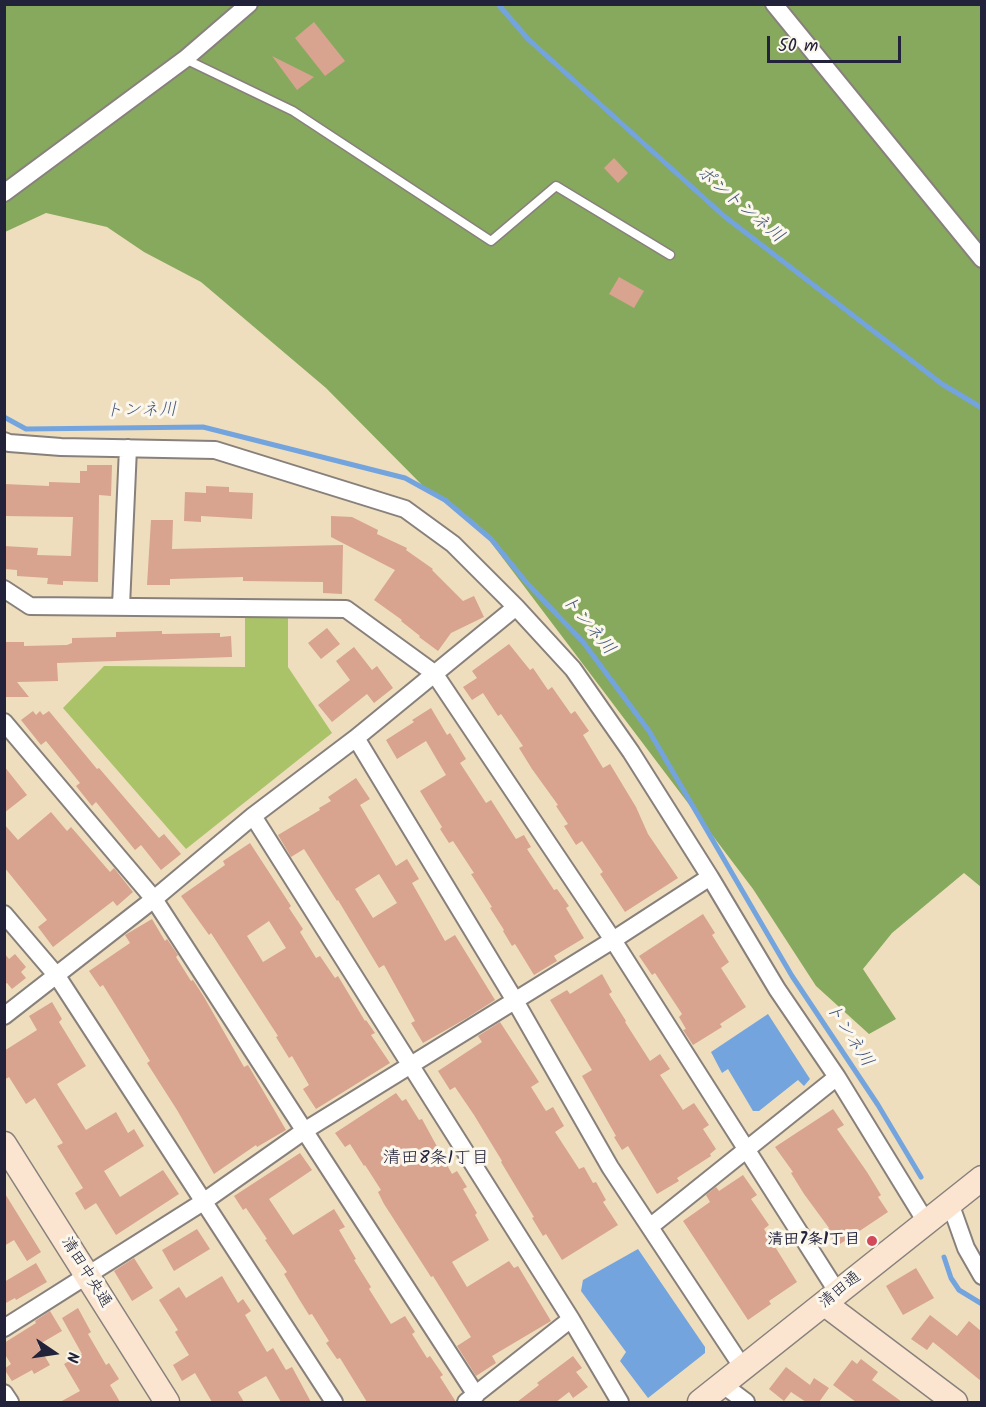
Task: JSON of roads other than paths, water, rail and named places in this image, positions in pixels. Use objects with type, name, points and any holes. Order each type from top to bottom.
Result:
[{"type":"street","points":[[4,193],[185,59],[249,4]]},
{"type":"street","points":[[774,4],[981,259]]},
{"type":"street","points":[[4,441],[61,447],[215,450],[405,509],[453,544],[516,607],[573,669],[631,752],[777,988],[837,1077],[926,1222]]},
{"type":"street","points":[[121,606],[128,448]]},
{"type":"street","points":[[4,590],[30,606],[346,609],[434,673],[613,940],[748,1150],[831,1298],[955,1402]]},
{"type":"street","points":[[4,1016],[154,899],[253,816],[356,738],[516,607]]},
{"type":"street","points":[[4,722],[154,899],[304,1131],[471,1399],[572,1319]]},
{"type":"street","points":[[356,738],[514,999],[610,1167],[743,1368]]},
{"type":"street","points":[[253,816],[572,1319],[620,1402]]},
{"type":"street","points":[[4,1328],[203,1202],[304,1131],[514,999],[613,940],[710,877]]},
{"type":"street","points":[[4,914],[57,976],[334,1402]]},
{"type":"street","points":[[651,1226],[837,1077]]},
{"type":"street","name":"清田中央通","points":[[4,1144],[167,1402]]},
{"type":"street","name":"清田通","points":[[700,1402],[981,1178]]},
{"type":"street","points":[[950,1203],[966,1248],[981,1276]]},
{"type":"street","points":[[722,1384],[746,1402]]},
{"type":"street","points":[[4,1393],[10,1402]]},
{"type":"lane","points":[[185,59],[292,111],[491,241],[556,186],[670,255]]},
{"type":"water","points":[[768,1014],[810,1079],[804,1086],[798,1080],[759,1111],[753,1111],[728,1069],[722,1073],[711,1052]]},
{"type":"water","points":[[638,1249],[705,1347],[705,1353],[648,1398],[620,1361],[626,1352],[581,1291],[583,1280]]},
{"type":"waterway","name":"ポントンネ川","points":[[498,4],[528,39],[724,216],[942,384],[982,408]]},
{"type":"waterway","name":"トンネ川","points":[[4,417],[26,429],[203,427],[405,478],[445,500],[491,539],[526,582],[583,642],[649,731],[792,976],[878,1105],[921,1177]]},
{"type":"waterway","name":"トンネ川","points":[[944,1257],[951,1278],[959,1290],[982,1304]]},
{"type":"place","name":"清田7条1丁目","points":[[872,1241]]},
{"type":"district","name":"清田8条1丁目","points":[[436,1160]]}]
